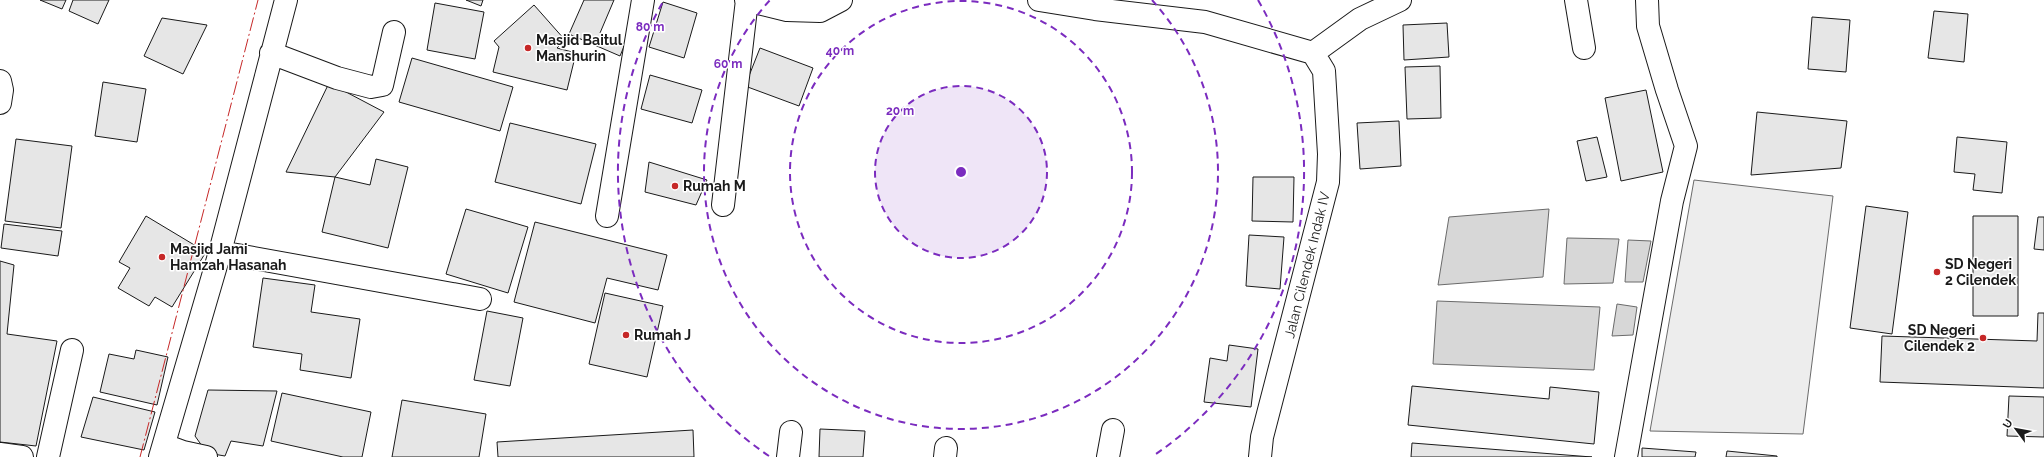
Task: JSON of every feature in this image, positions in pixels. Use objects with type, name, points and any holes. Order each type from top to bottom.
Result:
[{"type":"street","points":[[206,457],[183,452],[162,451],[220,252],[286,0]]},
{"type":"street","points":[[607,216],[643,0]]},
{"type":"street","points":[[723,205],[746,0],[787,10],[820,10],[841,0]]},
{"type":"street","points":[[1039,0],[1095,10],[1205,22],[1319,62],[1360,19],[1400,0]]},
{"type":"street","points":[[1576,0],[1584,48]]},
{"type":"street","points":[[1626,457],[1672,201],[1686,146],[1667,90],[1648,26],[1647,0]]},
{"type":"street","points":[[271,53],[337,78],[371,87],[382,85],[394,32]]},
{"type":"street","name":"Jalan Cilendek Indak IV","points":[[1260,457],[1262,437],[1328,182],[1329,154],[1319,62]]},
{"type":"street","points":[[0,81],[2,90],[0,103]]},
{"type":"street","points":[[220,252],[480,299]]},
{"type":"street","points":[[48,457],[72,350]]},
{"type":"street","points":[[1108,457],[1112,430]]},
{"type":"street","points":[[788,457],[791,432]]},
{"type":"street","points":[[0,454],[22,457]]},
{"type":"shaded area","points":[[1694,180],[1833,196],[1803,434],[1650,431]]},
{"type":"shaded area","points":[[1549,209],[1543,277],[1438,285],[1449,217]]},
{"type":"shaded area","points":[[1567,238],[1619,239],[1613,283],[1564,284]]},
{"type":"shaded area","points":[[1628,240],[1651,241],[1643,282],[1625,282]]},
{"type":"shaded area","points":[[1437,301],[1600,307],[1594,370],[1433,364]]},
{"type":"shaded area","points":[[1617,304],[1637,307],[1633,335],[1612,336]]},
{"type":"building","points":[[40,0],[66,0],[62,9]]},
{"type":"building","points":[[73,0],[109,0],[98,24],[69,11]]},
{"type":"building","points":[[466,0],[483,0],[481,6]]},
{"type":"building","points":[[584,0],[614,0],[600,33],[625,44],[620,56],[569,34]]},
{"type":"building","points":[[663,2],[697,13],[684,58],[649,47]]},
{"type":"building","points":[[435,3],[484,12],[475,59],[427,50]]},
{"type":"building","name":"Masjid Baitul Manshurin","points":[[534,5],[565,40],[557,48],[576,53],[567,90],[493,72],[499,47],[494,41]]},
{"type":"building","points":[[1934,11],[1968,14],[1964,62],[1928,58]]},
{"type":"building","points":[[1812,17],[1850,20],[1846,72],[1808,69]]},
{"type":"building","points":[[162,18],[207,25],[183,74],[144,56]]},
{"type":"building","points":[[1447,23],[1449,57],[1404,60],[1403,25]]},
{"type":"building","points":[[760,48],[813,68],[799,106],[745,86]]},
{"type":"building","points":[[412,58],[513,87],[500,131],[399,102]]},
{"type":"building","points":[[1440,66],[1441,118],[1407,119],[1405,67]]},
{"type":"building","points":[[650,75],[702,90],[692,123],[641,109]]},
{"type":"building","points":[[103,82],[146,89],[137,142],[95,136]]},
{"type":"building","points":[[329,83],[384,112],[335,177],[286,172]]},
{"type":"building","points":[[1646,90],[1663,172],[1621,181],[1605,98]]},
{"type":"building","points":[[1757,112],[1847,121],[1841,168],[1751,175]]},
{"type":"building","points":[[1399,121],[1401,166],[1360,169],[1357,123]]},
{"type":"building","points":[[510,123],[596,144],[581,204],[495,182]]},
{"type":"building","points":[[1597,137],[1607,177],[1586,181],[1577,141]]},
{"type":"building","points":[[1957,137],[2007,142],[2002,193],[1973,190],[1975,174],[1954,172]]},
{"type":"building","points":[[16,139],[72,146],[61,228],[5,221]]},
{"type":"building","points":[[376,159],[408,167],[388,248],[322,232],[335,177],[370,185]]},
{"type":"building","name":"Rumah M","points":[[649,162],[707,180],[696,205],[645,192]]},
{"type":"building","points":[[1253,177],[1294,177],[1293,222],[1252,221]]},
{"type":"building","points":[[1866,206],[1908,212],[1892,334],[1850,328]]},
{"type":"building","points":[[466,209],[528,227],[508,293],[446,274]]},
{"type":"building","name":"Masjid Jami Hamzah Hasanah","points":[[146,216],[206,252],[172,307],[155,297],[149,306],[118,288],[130,268],[119,262]]},
{"type":"building","points":[[1973,216],[2018,216],[2018,316],[1973,316]]},
{"type":"building","points":[[2038,217],[2044,217],[2044,250],[2034,249]]},
{"type":"building","points":[[535,222],[667,255],[658,290],[607,278],[595,323],[514,302]]},
{"type":"building","points":[[4,224],[62,231],[58,256],[1,248]]},
{"type":"building","points":[[1249,235],[1284,237],[1280,289],[1246,286]]},
{"type":"building","points":[[0,261],[14,265],[7,334],[57,341],[36,446],[0,442]]},
{"type":"building","points":[[263,278],[315,285],[311,312],[360,319],[351,378],[300,370],[302,354],[253,347]]},
{"type":"building","name":"Rumah J","points":[[605,293],[663,306],[647,377],[589,364]]},
{"type":"building","points":[[487,311],[523,318],[510,386],[474,380]]},
{"type":"building","points":[[2038,313],[2044,313],[2044,388],[1880,382],[1882,336],[2037,341]]},
{"type":"building","points":[[1229,345],[1258,349],[1251,407],[1204,402],[1210,358],[1227,361]]},
{"type":"building","points":[[136,350],[168,357],[157,405],[100,392],[109,354],[134,359]]},
{"type":"building","points":[[1412,386],[1549,399],[1550,387],[1599,392],[1594,444],[1408,425]]},
{"type":"building","points":[[208,390],[277,391],[263,446],[231,441],[225,456],[207,453],[195,436]]},
{"type":"building","points":[[282,393],[371,412],[362,457],[343,457],[271,441]]},
{"type":"building","points":[[2009,396],[2044,397],[2044,437],[2007,436]]},
{"type":"building","points":[[93,397],[155,412],[144,450],[81,437]]},
{"type":"building","points":[[402,400],[486,414],[479,457],[392,457]]},
{"type":"building","points":[[820,429],[865,431],[863,457],[819,457]]},
{"type":"building","points":[[693,430],[694,457],[498,457],[497,442]]},
{"type":"building","points":[[1412,443],[1592,457],[1411,457]]},
{"type":"building","points":[[1642,448],[1696,452],[1695,457],[1642,457]]},
{"type":"building","points":[[1727,451],[1777,456],[1777,457],[1726,457]]},
{"type":"power","points":[[140,457],[258,0]]},
{"type":"place","name":"Masjid Baitul Manshurin","points":[[528,48]]},
{"type":"place","name":"Rumah M","points":[[675,186]]},
{"type":"place","name":"Masjid Jami Hamzah Hasanah","points":[[162,257]]},
{"type":"place","name":"SD Negeri 2 Cilendek","points":[[1937,272]]},
{"type":"place","name":"Rumah J","points":[[626,335]]},
{"type":"place","name":"SD Negeri Cilendek 2","points":[[1983,338]]}]
